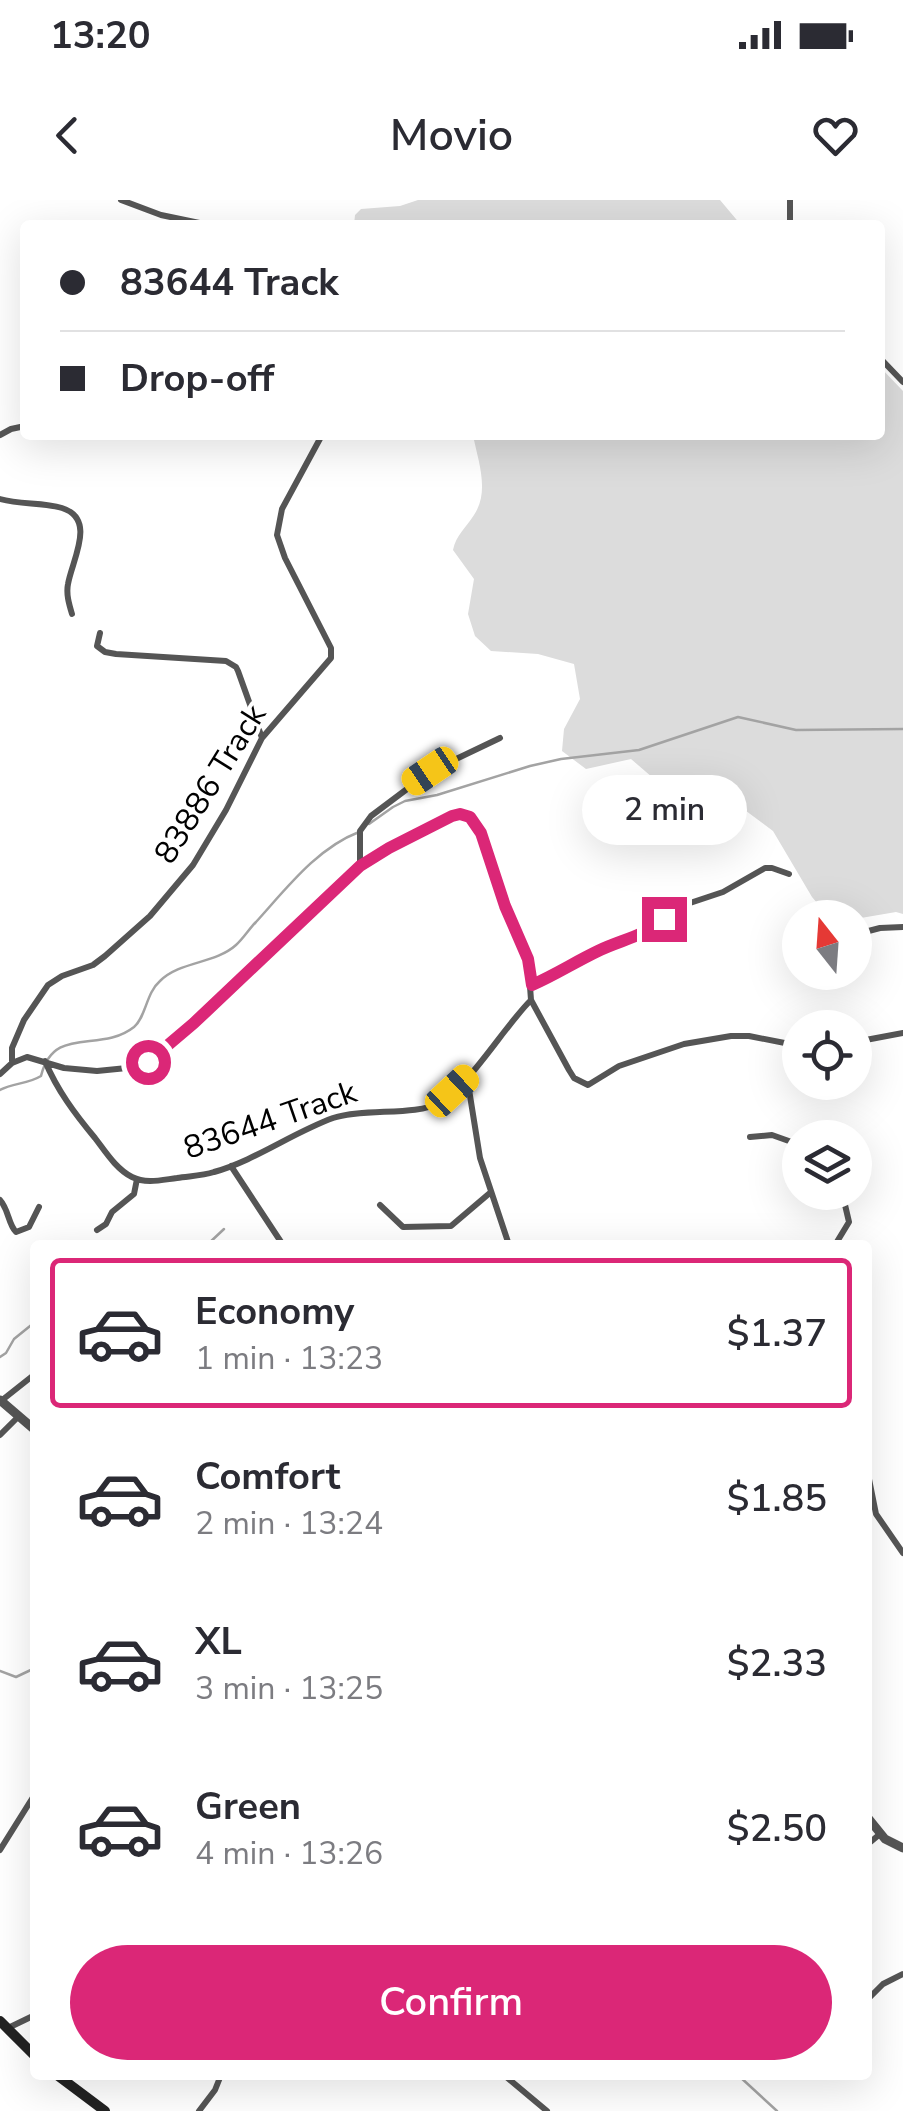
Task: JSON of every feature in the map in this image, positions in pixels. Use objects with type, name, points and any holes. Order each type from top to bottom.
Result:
[{"type":"main road","points":[[4,2025],[30,2051]]},
{"type":"main road","points":[[64,2080],[105,2111]]},
{"type":"street","points":[[122,200],[184,220]]},
{"type":"street","points":[[885,363],[903,382]]},
{"type":"street","name":"83886 Track","points":[[12,1063],[12,1048],[24,1020],[48,985],[105,956],[150,916],[193,865],[262,738],[331,658],[331,648],[279,546],[276,529],[282,509],[319,440]]},
{"type":"street","points":[[0,499],[66,509],[77,517],[80,540],[67,586],[72,614]]},
{"type":"street","points":[[100,634],[98,646],[105,652],[232,664],[262,738]]},
{"type":"street","points":[[360,866],[358,838],[372,816],[430,771],[500,738]]},
{"type":"street","points":[[0,1074],[27,1057],[72,1070],[97,1072],[148,1062],[360,866],[456,815],[470,817],[481,833],[505,906],[528,959],[531,1000],[574,1078],[591,1084],[619,1066],[695,1041],[750,1036],[782,1042]]},
{"type":"street","points":[[532,985],[603,948],[651,930],[684,905],[723,892],[765,868],[788,874]]},
{"type":"street","points":[[872,930],[903,927]]},
{"type":"street","name":"83644 Track","points":[[137,1179],[150,1182],[211,1173],[337,1117],[434,1105],[468,1077],[531,1000]]},
{"type":"street","points":[[872,1038],[903,1032]]},
{"type":"street","points":[[45,1061],[57,1088],[93,1136],[122,1170],[137,1179],[134,1194],[97,1230]]},
{"type":"street","points":[[468,1077],[480,1158],[507,1240]]},
{"type":"street","points":[[750,1136],[782,1139]]},
{"type":"street","points":[[231,1166],[280,1240]]},
{"type":"street","points":[[380,1205],[402,1226],[444,1227],[457,1222],[490,1192]]},
{"type":"street","points":[[0,1200],[16,1232],[29,1227],[39,1207]]},
{"type":"street","points":[[838,1240],[850,1218],[848,1210]]},
{"type":"street","points":[[30,1378],[0,1400],[30,1426]]},
{"type":"street","points":[[0,1435],[18,1417]]},
{"type":"street","points":[[872,1494],[876,1514],[903,1553]]},
{"type":"street","points":[[0,1850],[30,1802]]},
{"type":"street","points":[[872,1823],[885,1839],[903,1847]]},
{"type":"street","points":[[872,1841],[880,1834]]},
{"type":"street","points":[[872,1995],[903,1974]]},
{"type":"street","points":[[4,2025],[30,2017]]},
{"type":"street","points":[[199,2111],[219,2080]]},
{"type":"street","points":[[510,2080],[547,2111]]},
{"type":"shaded area","points":[[418,200],[720,200],[737,220],[354,220],[361,209],[400,206]]},
{"type":"shaded area","points":[[885,372],[903,391],[903,914],[872,916],[872,900],[815,900],[773,831],[730,799],[681,802],[631,759],[586,769],[562,751],[564,729],[580,699],[574,664],[538,654],[491,651],[475,636],[468,614],[474,579],[453,550],[481,496],[474,440],[885,440]]},
{"type":"waterway","points":[[369,824],[405,801],[561,759],[639,750],[738,717],[796,730],[903,729]]},
{"type":"waterway","points":[[0,1090],[41,1076],[56,1050],[121,1035],[134,1027],[152,992],[168,974],[228,951],[316,859],[359,832]]},
{"type":"waterway","points":[[212,1240],[224,1229]]},
{"type":"waterway","points":[[0,1357],[30,1326]]},
{"type":"waterway","points":[[0,1671],[16,1677],[30,1670]]},
{"type":"waterway","points":[[743,2080],[777,2111]]},
{"type":"route","points":[[148,1062],[360,866],[452,816],[465,815],[477,824],[530,964],[532,985],[603,948],[651,930],[664,919]]}]
